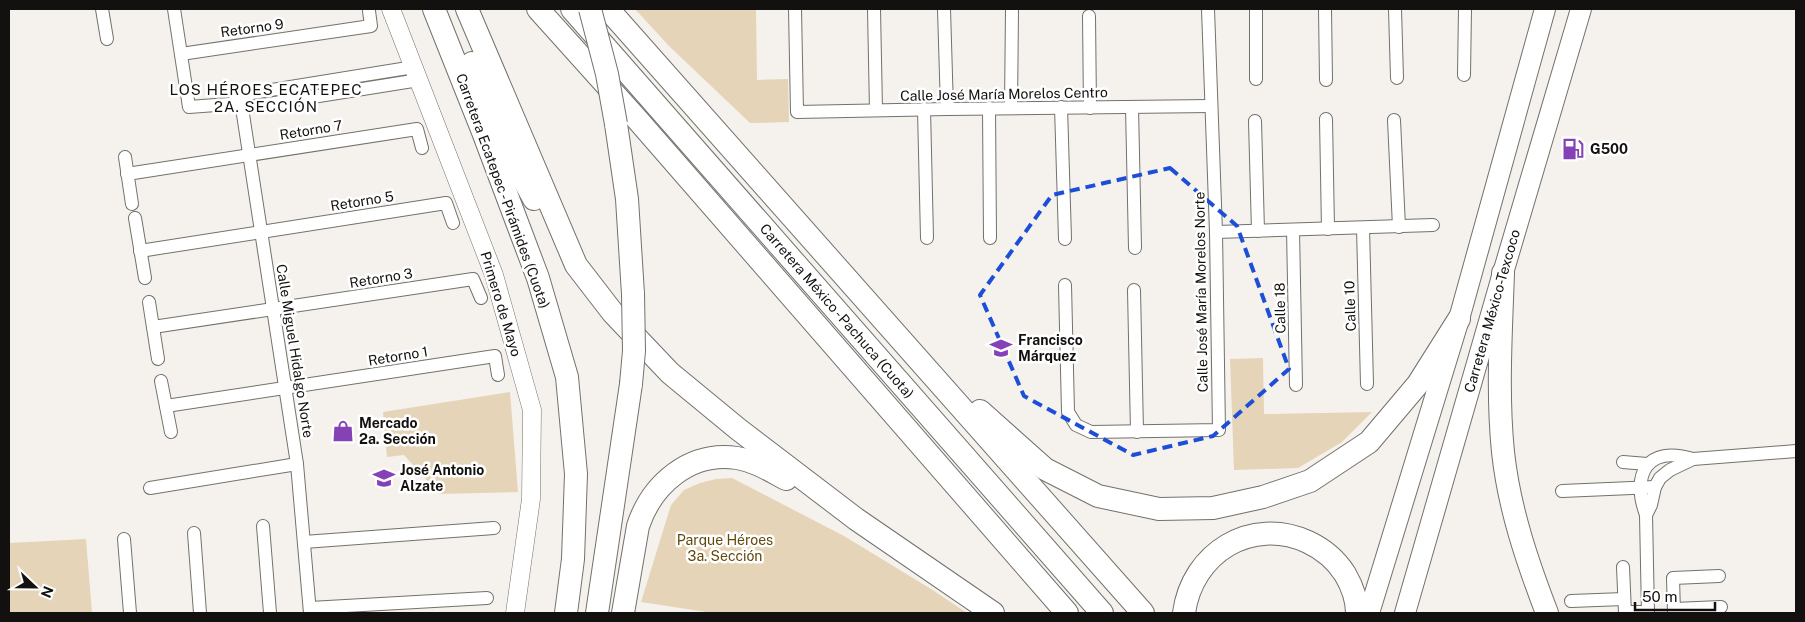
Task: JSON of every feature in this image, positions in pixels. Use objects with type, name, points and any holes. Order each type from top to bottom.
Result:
[{"type":"highway","name":"Carretera Ecatepec - Pirámides (Cuota)","points":[[434,9],[538,278],[567,377],[576,474],[573,559],[566,613]]},
{"type":"highway","points":[[450,9],[514,162],[538,206],[576,263],[613,313],[670,373],[738,429],[856,519],[993,613]]},
{"type":"highway","points":[[467,9],[576,263]]},
{"type":"highway","name":"Carretera México - Pachuca (Cuota)","points":[[538,9],[642,125],[1067,613]]},
{"type":"highway","name":"Carretera México - Pachuca (Cuota)","points":[[572,9],[1102,613]]},
{"type":"highway","points":[[590,9],[608,74],[627,199],[633,294],[634,351],[631,384],[597,613]]},
{"type":"highway","points":[[608,9],[1143,613]]},
{"type":"highway","name":"Carretera México-Texcoco","points":[[1405,613],[1502,273],[1581,9]]},
{"type":"highway","points":[[1369,613],[1459,319],[1544,11]]},
{"type":"highway","points":[[1502,273],[1500,375],[1503,452],[1515,520],[1526,560],[1547,613]]},
{"type":"highway","points":[[908,348],[1045,469],[1098,496],[1159,510],[1213,508],[1263,497],[1310,481],[1369,442],[1418,384],[1459,319]]},
{"type":"highway","points":[[623,613],[638,526],[643,512],[661,484],[686,466],[709,458],[723,457],[752,462],[856,519]]},
{"type":"highway","points":[[1184,613],[1193,581],[1202,567],[1215,554],[1234,542],[1250,536],[1278,534],[1289,535],[1305,541],[1332,558],[1354,592],[1357,613]]},
{"type":"main road","name":"Primero de Mayo","points":[[391,9],[494,274],[532,410],[531,499],[516,613]]},
{"type":"street","points":[[102,9],[107,39]]},
{"type":"street","points":[[174,9],[189,107],[229,104],[370,75],[416,74]]},
{"type":"street","name":"Calle José María Morelos Centro","points":[[795,9],[797,112],[1211,106]]},
{"type":"street","points":[[874,9],[876,110]]},
{"type":"street","points":[[944,9],[947,109]]},
{"type":"street","points":[[1011,108],[1012,9]]},
{"type":"street","name":"Calle José María Morelos Norte","points":[[1065,285],[1068,412],[1076,425],[1091,432],[1219,430],[1216,232],[1208,9]]},
{"type":"street","points":[[1256,9],[1256,79]]},
{"type":"street","points":[[1325,9],[1326,80]]},
{"type":"street","points":[[1396,9],[1397,78]]},
{"type":"street","points":[[1464,75],[1465,9]]},
{"type":"street","name":"Retorno 9","points":[[181,54],[371,26],[368,11]]},
{"type":"street","points":[[1088,16],[1090,108]]},
{"type":"street","points":[[242,101],[372,88],[416,74]]},
{"type":"street","points":[[370,75],[372,88]]},
{"type":"street","name":"Calle Miguel Hidalgo Norte","points":[[242,101],[296,464],[310,610]]},
{"type":"street","points":[[1132,107],[1135,248]]},
{"type":"street","points":[[989,108],[990,238]]},
{"type":"street","points":[[1060,108],[1065,239]]},
{"type":"street","points":[[924,109],[927,238]]},
{"type":"street","points":[[1326,119],[1328,229]]},
{"type":"street","points":[[1394,120],[1398,227]]},
{"type":"street","points":[[1255,121],[1258,231]]},
{"type":"street","name":"Retorno 7","points":[[250,154],[417,129],[422,148]]},
{"type":"street","points":[[127,174],[250,154]]},
{"type":"street","points":[[125,157],[132,204]]},
{"type":"street","name":"Retorno 5","points":[[261,231],[446,203],[453,223]]},
{"type":"street","points":[[135,218],[145,278]]},
{"type":"street","points":[[1216,232],[1433,225]]},
{"type":"street","name":"Calle 10","points":[[1363,228],[1367,384]]},
{"type":"street","name":"Calle 18","points":[[1293,230],[1296,385]]},
{"type":"street","points":[[140,251],[261,231]]},
{"type":"street","name":"Retorno 3","points":[[273,309],[473,279],[481,298]]},
{"type":"street","points":[[1134,290],[1137,432]]},
{"type":"street","points":[[148,302],[158,359]]},
{"type":"street","points":[[153,328],[273,309]]},
{"type":"street","name":"Retorno 1","points":[[285,389],[495,356],[498,376]]},
{"type":"street","points":[[161,381],[170,432]]},
{"type":"street","points":[[166,406],[285,389]]},
{"type":"street","points":[[1646,515],[1660,478],[1670,470],[1693,459],[1796,451]]},
{"type":"street","points":[[1570,601],[1648,612],[1646,515],[1642,505],[1641,487],[1643,473],[1647,464],[1658,456],[1679,454],[1693,459]]},
{"type":"street","points":[[1623,462],[1647,464]]},
{"type":"street","points":[[150,488],[296,464]]},
{"type":"street","points":[[1562,491],[1655,488]]},
{"type":"street","points":[[263,526],[270,613]]},
{"type":"street","points":[[304,542],[494,528]]},
{"type":"street","points":[[194,533],[200,613]]},
{"type":"street","points":[[124,538],[130,613]]},
{"type":"street","points":[[1623,568],[1624,608]]},
{"type":"street","points":[[1719,576],[1673,578],[1674,611],[1721,606]]},
{"type":"street","points":[[310,610],[488,598]]},
{"type":"highlighted area","points":[[1170,168],[1237,226],[1289,369],[1213,436],[1133,455],[1024,396],[980,295],[1052,195]]},
{"type":"green space","points":[[635,9],[756,9],[757,80],[788,79],[789,122],[750,123],[669,46]]},
{"type":"green space","points":[[1263,358],[1264,414],[1372,412],[1342,442],[1298,468],[1234,470],[1230,359]]},
{"type":"green space","points":[[510,392],[518,492],[439,494],[404,455],[387,457],[383,412]]},
{"type":"green space","name":"Parque Héroes 3a. Sección","points":[[732,478],[844,536],[967,613],[713,613],[641,602],[671,505],[684,490],[716,479]]},
{"type":"green space","points":[[86,539],[92,613],[9,613],[9,543]]},
{"type":"place","name":"G500","points":[[1573,149]]},
{"type":"place","name":"Francisco Márquez","points":[[1001,348]]},
{"type":"place","name":"Mercado 2a. Sección","points":[[343,431]]},
{"type":"place","name":"José Antonio Alzate","points":[[384,478]]},
{"type":"district","name":"LOS HÉROES ECATEPEC 2A. SECCIÓN","points":[[266,98]]}]
